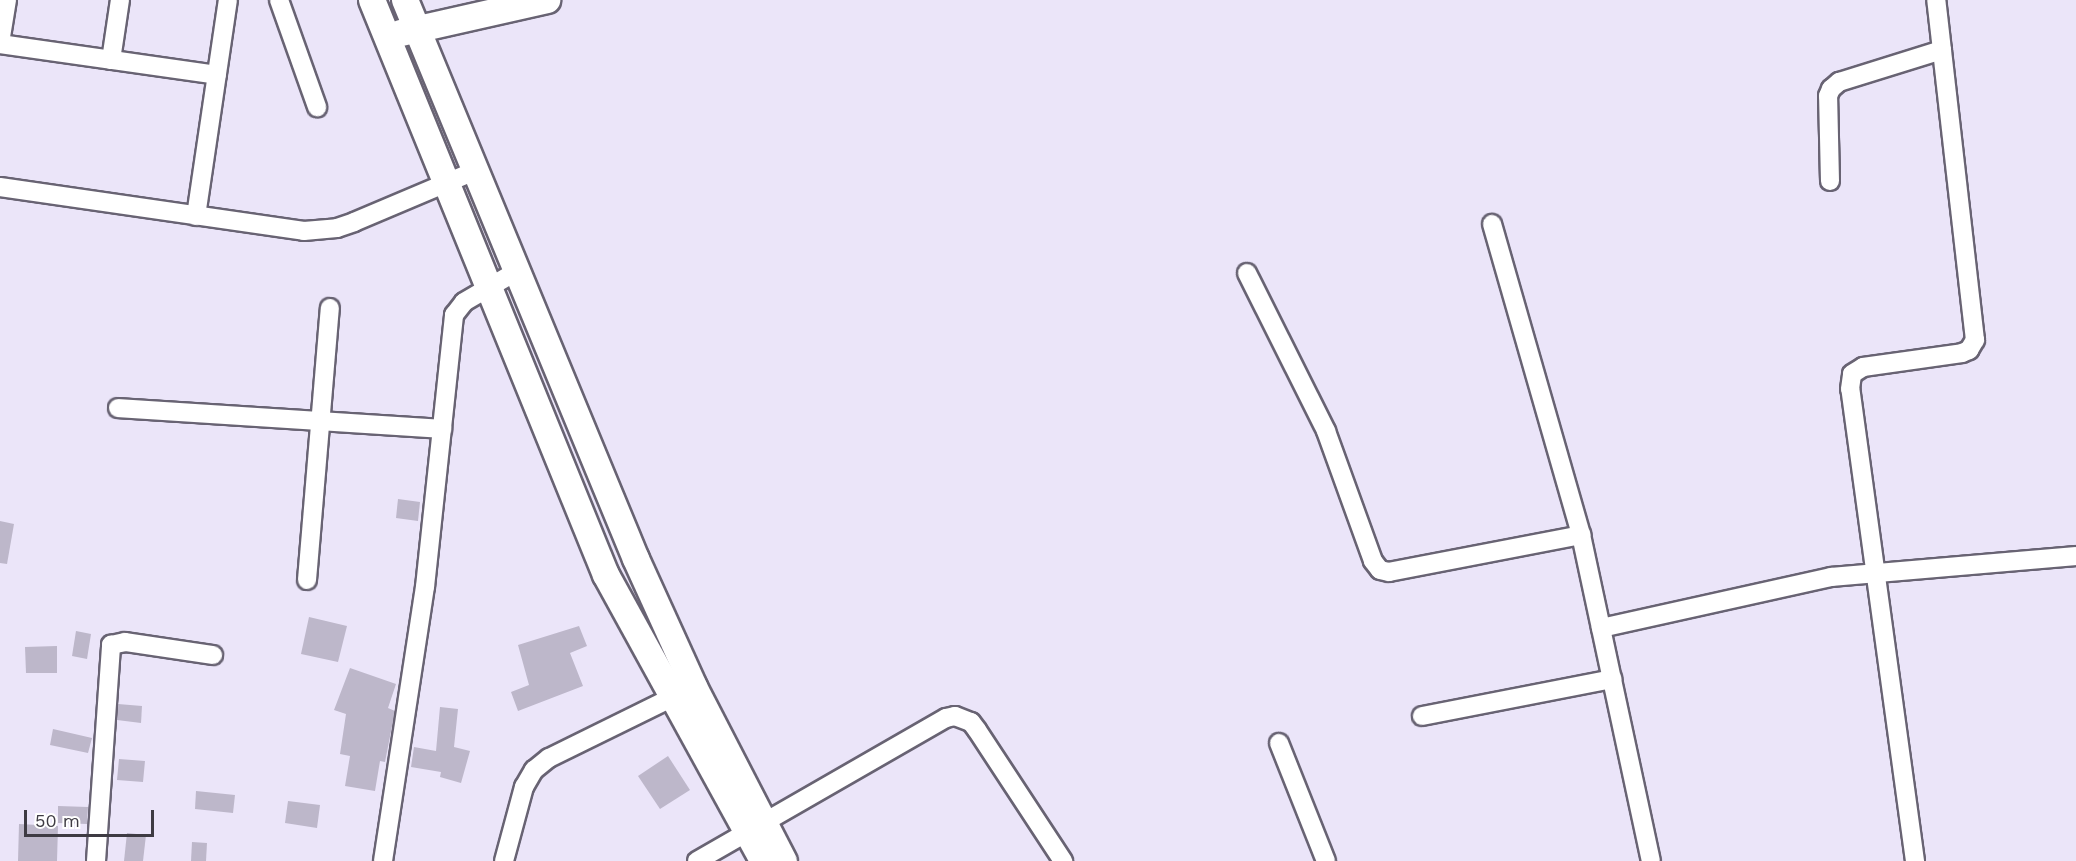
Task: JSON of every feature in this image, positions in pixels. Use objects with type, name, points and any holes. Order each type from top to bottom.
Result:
[{"type":"street","points":[[7,0],[0,44],[217,75]]},
{"type":"street","points":[[111,60],[120,0]]},
{"type":"street","points":[[196,216],[228,0]]},
{"type":"street","points":[[279,0],[317,107]]},
{"type":"street","points":[[372,0],[606,575],[673,697],[756,828],[784,861]]},
{"type":"street","points":[[405,0],[636,559],[756,828],[763,861]]},
{"type":"street","points":[[387,37],[417,28],[547,0]]},
{"type":"street","points":[[1916,861],[1850,389],[1852,374],[1863,367],[1962,352],[1969,350],[1975,340],[1936,0]]},
{"type":"street","points":[[1830,181],[1828,96],[1831,89],[1839,82],[1942,50]]},
{"type":"street","points":[[0,187],[279,229],[322,230],[354,222],[475,171]]},
{"type":"street","points":[[1492,224],[1581,536],[1651,861]]},
{"type":"street","points":[[383,861],[425,587],[454,315],[464,302],[517,271]]},
{"type":"street","points":[[1247,273],[1322,422],[1373,561],[1380,570],[1389,572],[1581,536]]},
{"type":"street","points":[[307,580],[330,308]]},
{"type":"street","points":[[118,408],[442,429]]},
{"type":"street","points":[[1601,628],[1796,583],[1876,573],[2076,556]]},
{"type":"street","points":[[96,861],[111,645],[125,642],[213,654]]},
{"type":"street","points":[[1422,716],[1612,680]]},
{"type":"street","points":[[504,861],[524,787],[534,770],[549,758],[673,697]]},
{"type":"street","points":[[696,861],[946,718],[955,716],[971,722],[977,730],[1063,861]]},
{"type":"street","points":[[1279,743],[1326,861]]},
{"type":"building","points":[[398,499],[420,502],[418,521],[396,518]]},
{"type":"building","points":[[0,521],[14,524],[7,564],[0,563]]},
{"type":"building","points":[[309,617],[347,626],[338,662],[301,654]]},
{"type":"building","points":[[579,626],[587,646],[570,653],[583,686],[518,711],[511,692],[529,685],[518,645]]},
{"type":"building","points":[[76,631],[91,634],[87,659],[72,656]]},
{"type":"building","points":[[57,646],[57,673],[26,673],[25,647]]},
{"type":"building","points":[[350,668],[396,684],[388,708],[395,711],[385,762],[380,761],[375,791],[345,786],[350,756],[340,754],[346,714],[334,710]]},
{"type":"building","points":[[118,704],[142,706],[141,723],[117,720]]},
{"type":"building","points":[[440,707],[458,709],[454,747],[470,751],[461,783],[440,777],[441,772],[411,767],[414,747],[436,751]]},
{"type":"building","points":[[53,729],[92,738],[88,753],[50,745]]},
{"type":"building","points":[[668,756],[690,790],[660,809],[638,776]]},
{"type":"building","points":[[119,759],[145,761],[143,782],[117,780]]},
{"type":"building","points":[[196,791],[235,795],[233,813],[195,809]]},
{"type":"building","points":[[288,801],[320,805],[317,828],[285,823]]},
{"type":"building","points":[[58,806],[88,807],[87,824],[58,823]]},
{"type":"building","points":[[19,824],[58,826],[57,861],[18,861]]},
{"type":"building","points":[[127,833],[146,835],[143,861],[124,861]]},
{"type":"building","points":[[192,842],[207,843],[206,861],[191,861]]}]
